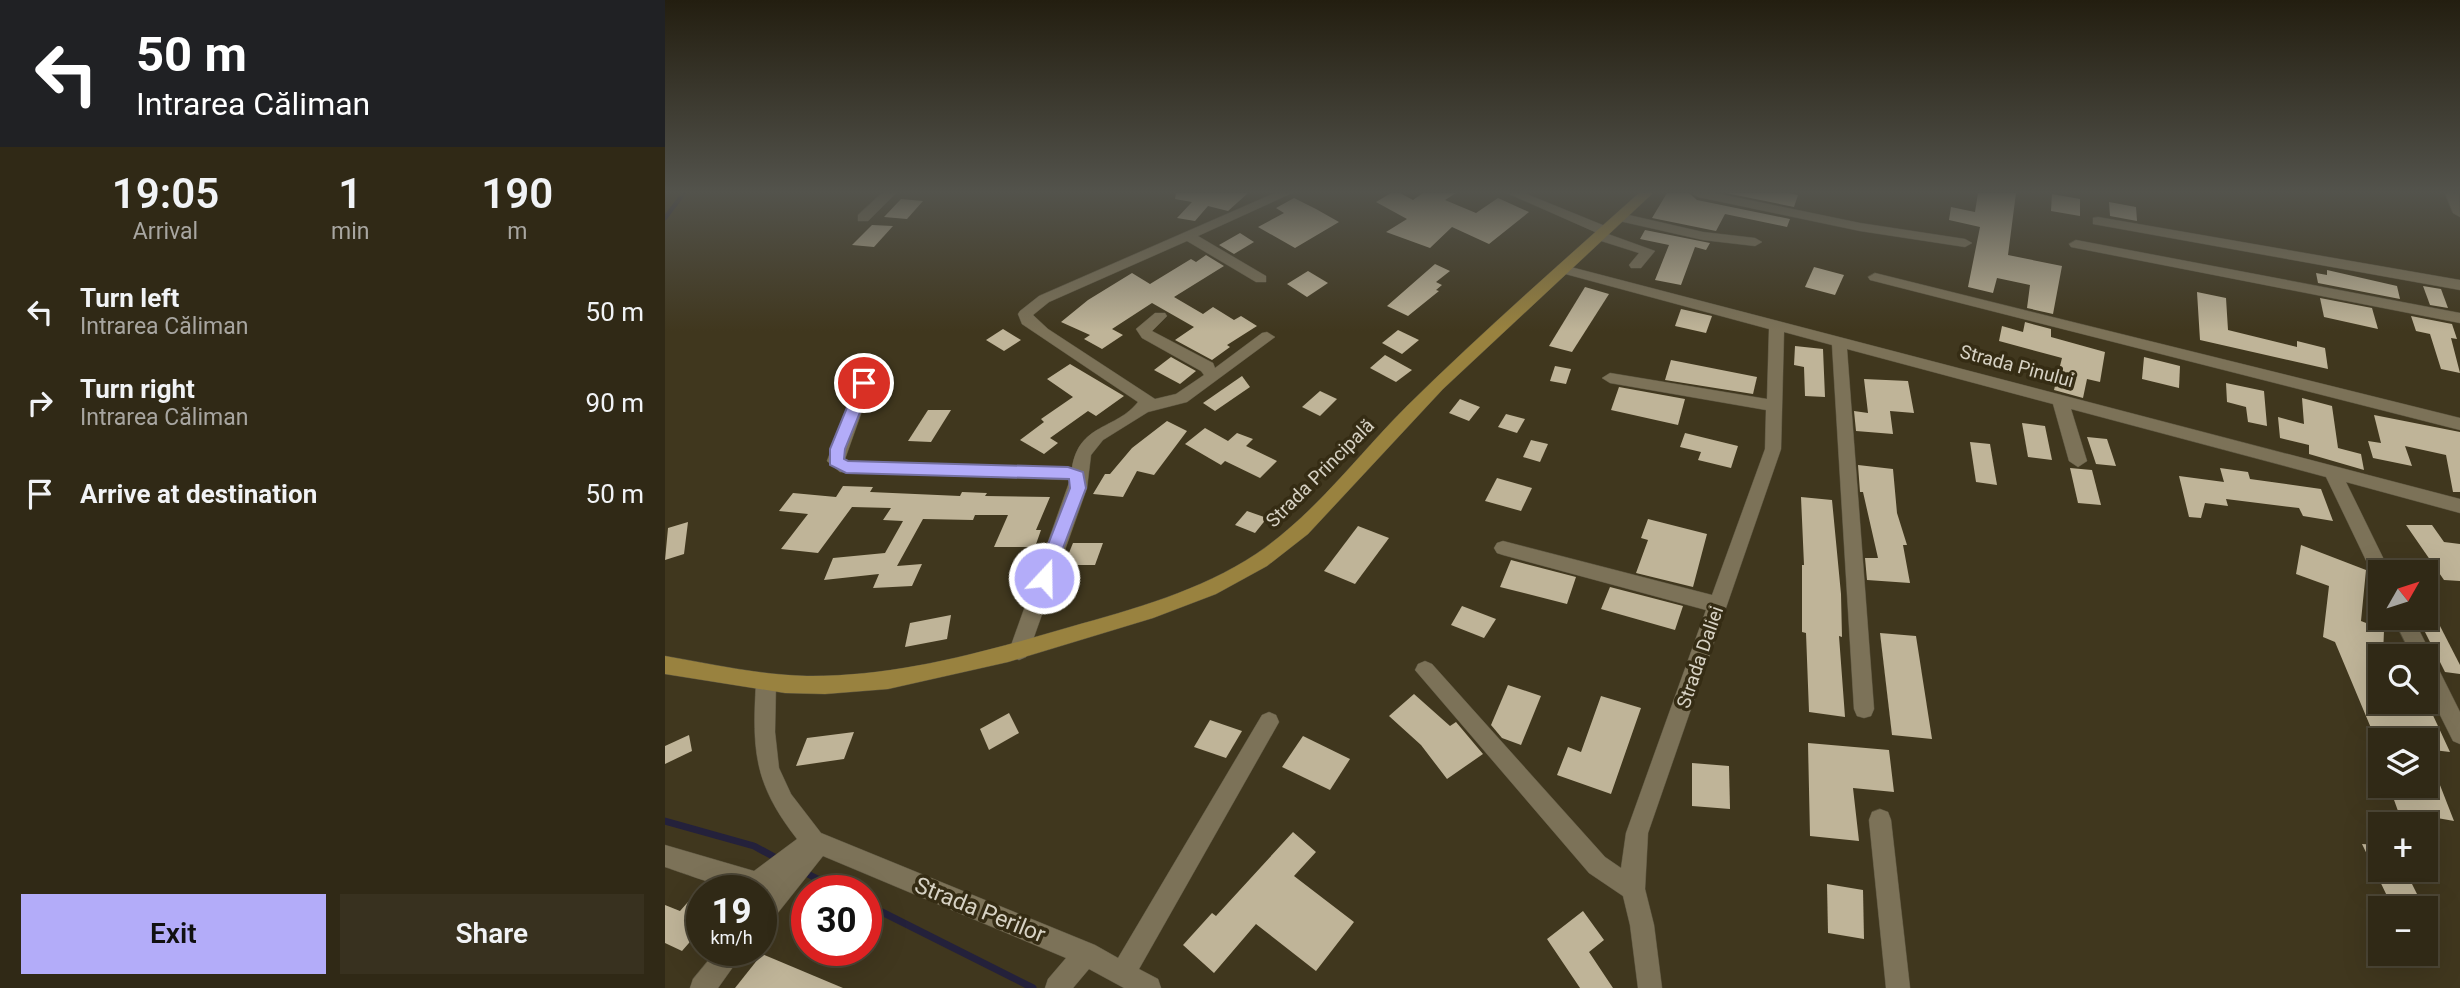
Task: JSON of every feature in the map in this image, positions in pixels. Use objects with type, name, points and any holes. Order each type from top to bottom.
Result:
[{"type":"main road","name":"Strada Principală","points":[[665,665],[766,682],[824,685],[886,681],[953,669],[1019,651],[1179,601],[1245,570],[1274,551],[1309,522],[1410,414],[1596,239]]},
{"type":"street","points":[[1145,407],[1148,401],[1144,396],[1043,333],[1027,321],[1025,314],[1044,299],[1181,239]]},
{"type":"street","points":[[1193,239],[1261,279]]},
{"type":"street","points":[[1616,239],[1648,251],[1636,265]]},
{"type":"street","points":[[1730,239],[1755,242]]},
{"type":"street","points":[[1939,239],[1965,243]]},
{"type":"street","points":[[2200,239],[2460,285]]},
{"type":"street","points":[[2076,244],[2460,318]]},
{"type":"street","name":"Strada Pinului","points":[[1563,269],[2460,506]]},
{"type":"street","points":[[1875,278],[2460,424]]},
{"type":"street","points":[[1160,316],[1144,329],[1147,334],[1207,367],[1213,377]]},
{"type":"street","name":"Strada Daliei","points":[[1650,988],[1642,925],[1633,889],[1637,833],[1773,449],[1777,326]]},
{"type":"street","points":[[1019,651],[1078,488],[1077,476],[1083,454],[1097,436],[1145,407],[1181,398],[1267,337]]},
{"type":"street","points":[[1839,341],[1864,709]]},
{"type":"street","points":[[1610,378],[1775,406]]},
{"type":"street","points":[[864,383],[837,449],[836,461],[846,467],[1041,472],[1077,476]]},
{"type":"street","points":[[2060,400],[2078,461]]},
{"type":"street","points":[[2332,472],[2375,560]]},
{"type":"street","points":[[1503,548],[1718,605]]},
{"type":"street","points":[[1425,670],[1597,865],[1633,889]]},
{"type":"street","name":"Strada Perilor","points":[[766,682],[763,747],[770,777],[783,805],[816,843],[1086,954],[1124,972],[1149,988]]},
{"type":"street","points":[[2438,689],[2460,734]]},
{"type":"street","points":[[1124,972],[1269,722]]},
{"type":"street","points":[[1880,820],[1898,988]]},
{"type":"street","points":[[665,856],[756,883],[816,843]]},
{"type":"street","points":[[777,895],[816,843]]},
{"type":"street","points":[[1057,988],[1086,954]]},
{"type":"street","points":[[702,988],[720,966]]},
{"type":"building","points":[[858,239],[881,239],[874,247],[852,245]]},
{"type":"building","points":[[1229,239],[1249,239],[1254,242],[1234,254],[1219,245]]},
{"type":"building","points":[[1279,239],[1310,239],[1295,248]]},
{"type":"building","points":[[1406,239],[1439,239],[1430,248]]},
{"type":"building","points":[[1478,239],[1495,239],[1489,244]]},
{"type":"building","points":[[1641,239],[1691,239],[1710,243],[1706,250],[1695,247],[1681,285],[1655,280],[1669,245]]},
{"type":"building","points":[[1978,239],[2010,239],[2008,255],[2062,266],[2053,314],[2027,308],[2030,285],[1997,278],[1993,293],[1968,287]]},
{"type":"building","points":[[1206,255],[1224,266],[1174,297],[1203,314],[1213,307],[1234,320],[1241,316],[1257,326],[1227,345],[1230,347],[1212,360],[1175,340],[1194,327],[1152,303],[1112,329],[1123,335],[1102,349],[1084,339],[1090,335],[1061,322],[1088,300],[1132,273],[1150,284],[1191,259],[1196,262]]},
{"type":"building","points":[[1435,264],[1450,271],[1436,282],[1442,285],[1436,290],[1439,291],[1408,316],[1387,306]]},
{"type":"building","points":[[1814,267],[1844,275],[1835,295],[1805,287]]},
{"type":"building","points":[[2327,270],[2397,286],[2400,299],[2318,283],[2316,273],[2327,275]]},
{"type":"building","points":[[1308,271],[1328,283],[1307,297],[1287,284]]},
{"type":"building","points":[[2423,286],[2441,289],[2448,308],[2430,305]]},
{"type":"building","points":[[1585,287],[1609,294],[1572,352],[1549,346]]},
{"type":"building","points":[[2197,292],[2226,298],[2228,330],[2297,347],[2297,341],[2325,348],[2328,369],[2200,340]]},
{"type":"building","points":[[2320,298],[2372,308],[2378,329],[2324,317]]},
{"type":"building","points":[[1681,309],[1712,316],[1706,333],[1675,326]]},
{"type":"building","points":[[2411,316],[2452,324],[2457,339],[2451,338],[2460,373],[2441,369],[2430,334],[2416,331]]},
{"type":"building","points":[[2025,322],[2051,329],[2051,337],[2105,352],[2100,382],[2087,379],[2083,398],[2054,390],[2062,358],[1999,341],[2002,326],[2023,332]]},
{"type":"building","points":[[1003,329],[1021,340],[1004,351],[986,340]]},
{"type":"building","points":[[1398,330],[1419,340],[1402,354],[1382,343]]},
{"type":"building","points":[[1795,346],[1823,349],[1825,397],[1805,396],[1804,367],[1794,365]]},
{"type":"building","points":[[1385,355],[1412,370],[1396,382],[1370,368]]},
{"type":"building","points":[[1171,357],[1196,371],[1180,384],[1154,370]]},
{"type":"building","points":[[2144,357],[2180,366],[2179,388],[2142,379]]},
{"type":"building","points":[[1671,360],[1757,377],[1753,394],[1665,380]]},
{"type":"building","points":[[1070,364],[1124,396],[1096,416],[1088,411],[1050,438],[1058,443],[1044,454],[1020,440],[1044,422],[1041,419],[1073,397],[1047,379]]},
{"type":"building","points":[[1555,366],[1571,369],[1566,384],[1550,381]]},
{"type":"building","points":[[1242,376],[1250,387],[1215,411],[1203,403]]},
{"type":"building","points":[[1864,379],[1908,381],[1914,413],[1890,411],[1893,434],[1856,431],[1854,411],[1868,413]]},
{"type":"building","points":[[2226,383],[2264,391],[2267,426],[2248,422],[2246,407],[2227,402]]},
{"type":"building","points":[[1619,387],[1685,399],[1678,425],[1611,410]]},
{"type":"building","points":[[1320,391],[1337,399],[1320,416],[1302,407]]},
{"type":"building","points":[[2302,398],[2332,406],[2338,448],[2361,454],[2364,470],[2309,454],[2309,445],[2280,438],[2278,417],[2304,424]]},
{"type":"building","points":[[1460,399],[1480,407],[1469,421],[1449,413]]},
{"type":"building","points":[[928,410],[951,410],[931,442],[908,441]]},
{"type":"building","points":[[1506,414],[1525,419],[1517,433],[1498,427]]},
{"type":"building","points":[[2374,415],[2460,432],[2460,492],[2453,492],[2446,455],[2405,446],[2412,466],[2373,458],[2368,441],[2381,443]]},
{"type":"building","points":[[1167,421],[1187,431],[1154,475],[1137,471],[1123,497],[1093,494],[1105,474],[1110,474],[1132,448]]},
{"type":"building","points":[[2022,423],[2045,426],[2052,460],[2028,457]]},
{"type":"building","points":[[1205,428],[1228,441],[1237,433],[1253,439],[1246,446],[1277,461],[1260,478],[1225,461],[1221,465],[1185,444]]},
{"type":"building","points":[[1685,433],[1738,446],[1731,468],[1698,460],[1701,452],[1680,447]]},
{"type":"building","points":[[2087,437],[2107,439],[2116,466],[2096,464]]},
{"type":"building","points":[[1531,440],[1548,444],[1540,462],[1523,457]]},
{"type":"building","points":[[1970,442],[1990,444],[1997,485],[1976,482]]},
{"type":"building","points":[[1858,465],[1893,469],[1897,513],[1907,545],[1903,545],[1910,583],[1867,580],[1865,558],[1878,558],[1863,492],[1860,492]]},
{"type":"building","points":[[2070,468],[2092,470],[2101,505],[2078,503]]},
{"type":"building","points":[[2220,468],[2248,472],[2250,479],[2321,489],[2333,521],[2303,516],[2299,508],[2226,499],[2228,506],[2205,503],[2201,518],[2189,517],[2179,476],[2224,482]]},
{"type":"building","points":[[1497,478],[1532,488],[1521,511],[1485,501]]},
{"type":"building","points":[[843,486],[873,487],[870,492],[960,496],[962,492],[987,493],[985,496],[1050,497],[1036,530],[1041,530],[1035,547],[994,547],[1008,515],[975,515],[973,520],[923,519],[897,566],[922,564],[912,586],[873,588],[879,574],[824,580],[833,558],[885,553],[903,521],[883,520],[891,508],[852,507],[818,553],[781,549],[808,514],[779,511],[793,493],[836,497]]},
{"type":"building","points":[[1801,497],[1832,500],[1841,594],[1842,637],[1839,636],[1845,717],[1809,712],[1806,633],[1802,632],[1804,565]]},
{"type":"building","points":[[1247,511],[1267,518],[1255,533],[1235,525]]},
{"type":"building","points":[[1648,519],[1707,534],[1693,587],[1636,573],[1648,540],[1641,538]]},
{"type":"building","points":[[688,522],[684,554],[665,560],[668,528]]},
{"type":"building","points":[[2406,525],[2432,525],[2444,542],[2460,544],[2460,581],[2444,580],[2438,571],[2438,560],[2430,560]]},
{"type":"building","points":[[1358,526],[1389,538],[1355,584],[1324,571]]},
{"type":"building","points":[[1073,543],[1103,543],[1095,565],[1064,565]]},
{"type":"building","points":[[2301,545],[2366,570],[2361,621],[2368,624],[2368,630],[2384,630],[2383,644],[2368,644],[2368,714],[2432,714],[2450,752],[2438,751],[2438,728],[2371,728],[2335,642],[2323,637],[2329,586],[2296,574]]},
{"type":"building","points":[[1511,560],[1576,577],[1567,604],[1500,587]]},
{"type":"building","points":[[1610,587],[1683,606],[1675,630],[1601,609]]},
{"type":"building","points":[[1462,606],[1496,619],[1484,638],[1451,625]]},
{"type":"building","points":[[951,615],[947,639],[905,647],[910,623]]},
{"type":"building","points":[[2440,626],[2460,665],[2460,674],[2445,672],[2438,658],[2438,644],[2431,644],[2424,630],[2438,630]]},
{"type":"building","points":[[1880,633],[1916,636],[1932,739],[1892,735]]},
{"type":"building","points":[[1508,685],[1541,696],[1521,745],[1502,738],[1491,725]]},
{"type":"building","points":[[1414,694],[1450,726],[1456,722],[1483,754],[1447,779],[1421,745],[1389,716]]},
{"type":"building","points":[[1601,696],[1641,708],[1611,794],[1557,775],[1568,747],[1581,752]]},
{"type":"building","points":[[1009,713],[1019,733],[989,750],[980,729]]},
{"type":"building","points":[[1210,720],[1242,731],[1226,758],[1194,747]]},
{"type":"building","points":[[854,732],[844,759],[796,766],[807,738]]},
{"type":"building","points":[[689,735],[692,751],[665,764],[665,746]]},
{"type":"building","points":[[1303,736],[1350,759],[1330,790],[1282,767]]},
{"type":"building","points":[[1808,743],[1889,750],[1894,792],[1853,788],[1859,841],[1810,836]]},
{"type":"building","points":[[1692,763],[1729,766],[1730,809],[1692,806]]},
{"type":"building","points":[[2438,780],[2454,821],[2438,818],[2438,812],[2398,811],[2393,798],[2438,798]]},
{"type":"building","points":[[1293,832],[1316,852],[1294,876],[1354,922],[1316,971],[1256,924],[1214,973],[1183,945],[1212,913],[1216,916]]},
{"type":"building","points":[[2362,844],[2368,844],[2368,856]]},
{"type":"building","points":[[2380,882],[2411,882],[2418,896],[2387,896]]},
{"type":"building","points":[[1827,884],[1863,890],[1864,939],[1828,933]]},
{"type":"building","points":[[686,904],[686,946],[682,951],[665,943],[665,905],[680,911]]},
{"type":"building","points":[[1583,911],[1604,940],[1589,952],[1613,988],[1580,988],[1547,939]]},
{"type":"building","points":[[777,960],[843,988],[735,988],[752,966],[777,966]]},
{"type":"waterway","points":[[665,821],[754,846],[778,859]]},
{"type":"waterway","points":[[802,871],[810,875]]},
{"type":"waterway","points":[[882,912],[1033,988]]},
{"type":"route","points":[[864,383],[837,449],[836,461],[846,467],[922,467],[1068,473],[1077,476],[1078,488],[1044,578]]}]
